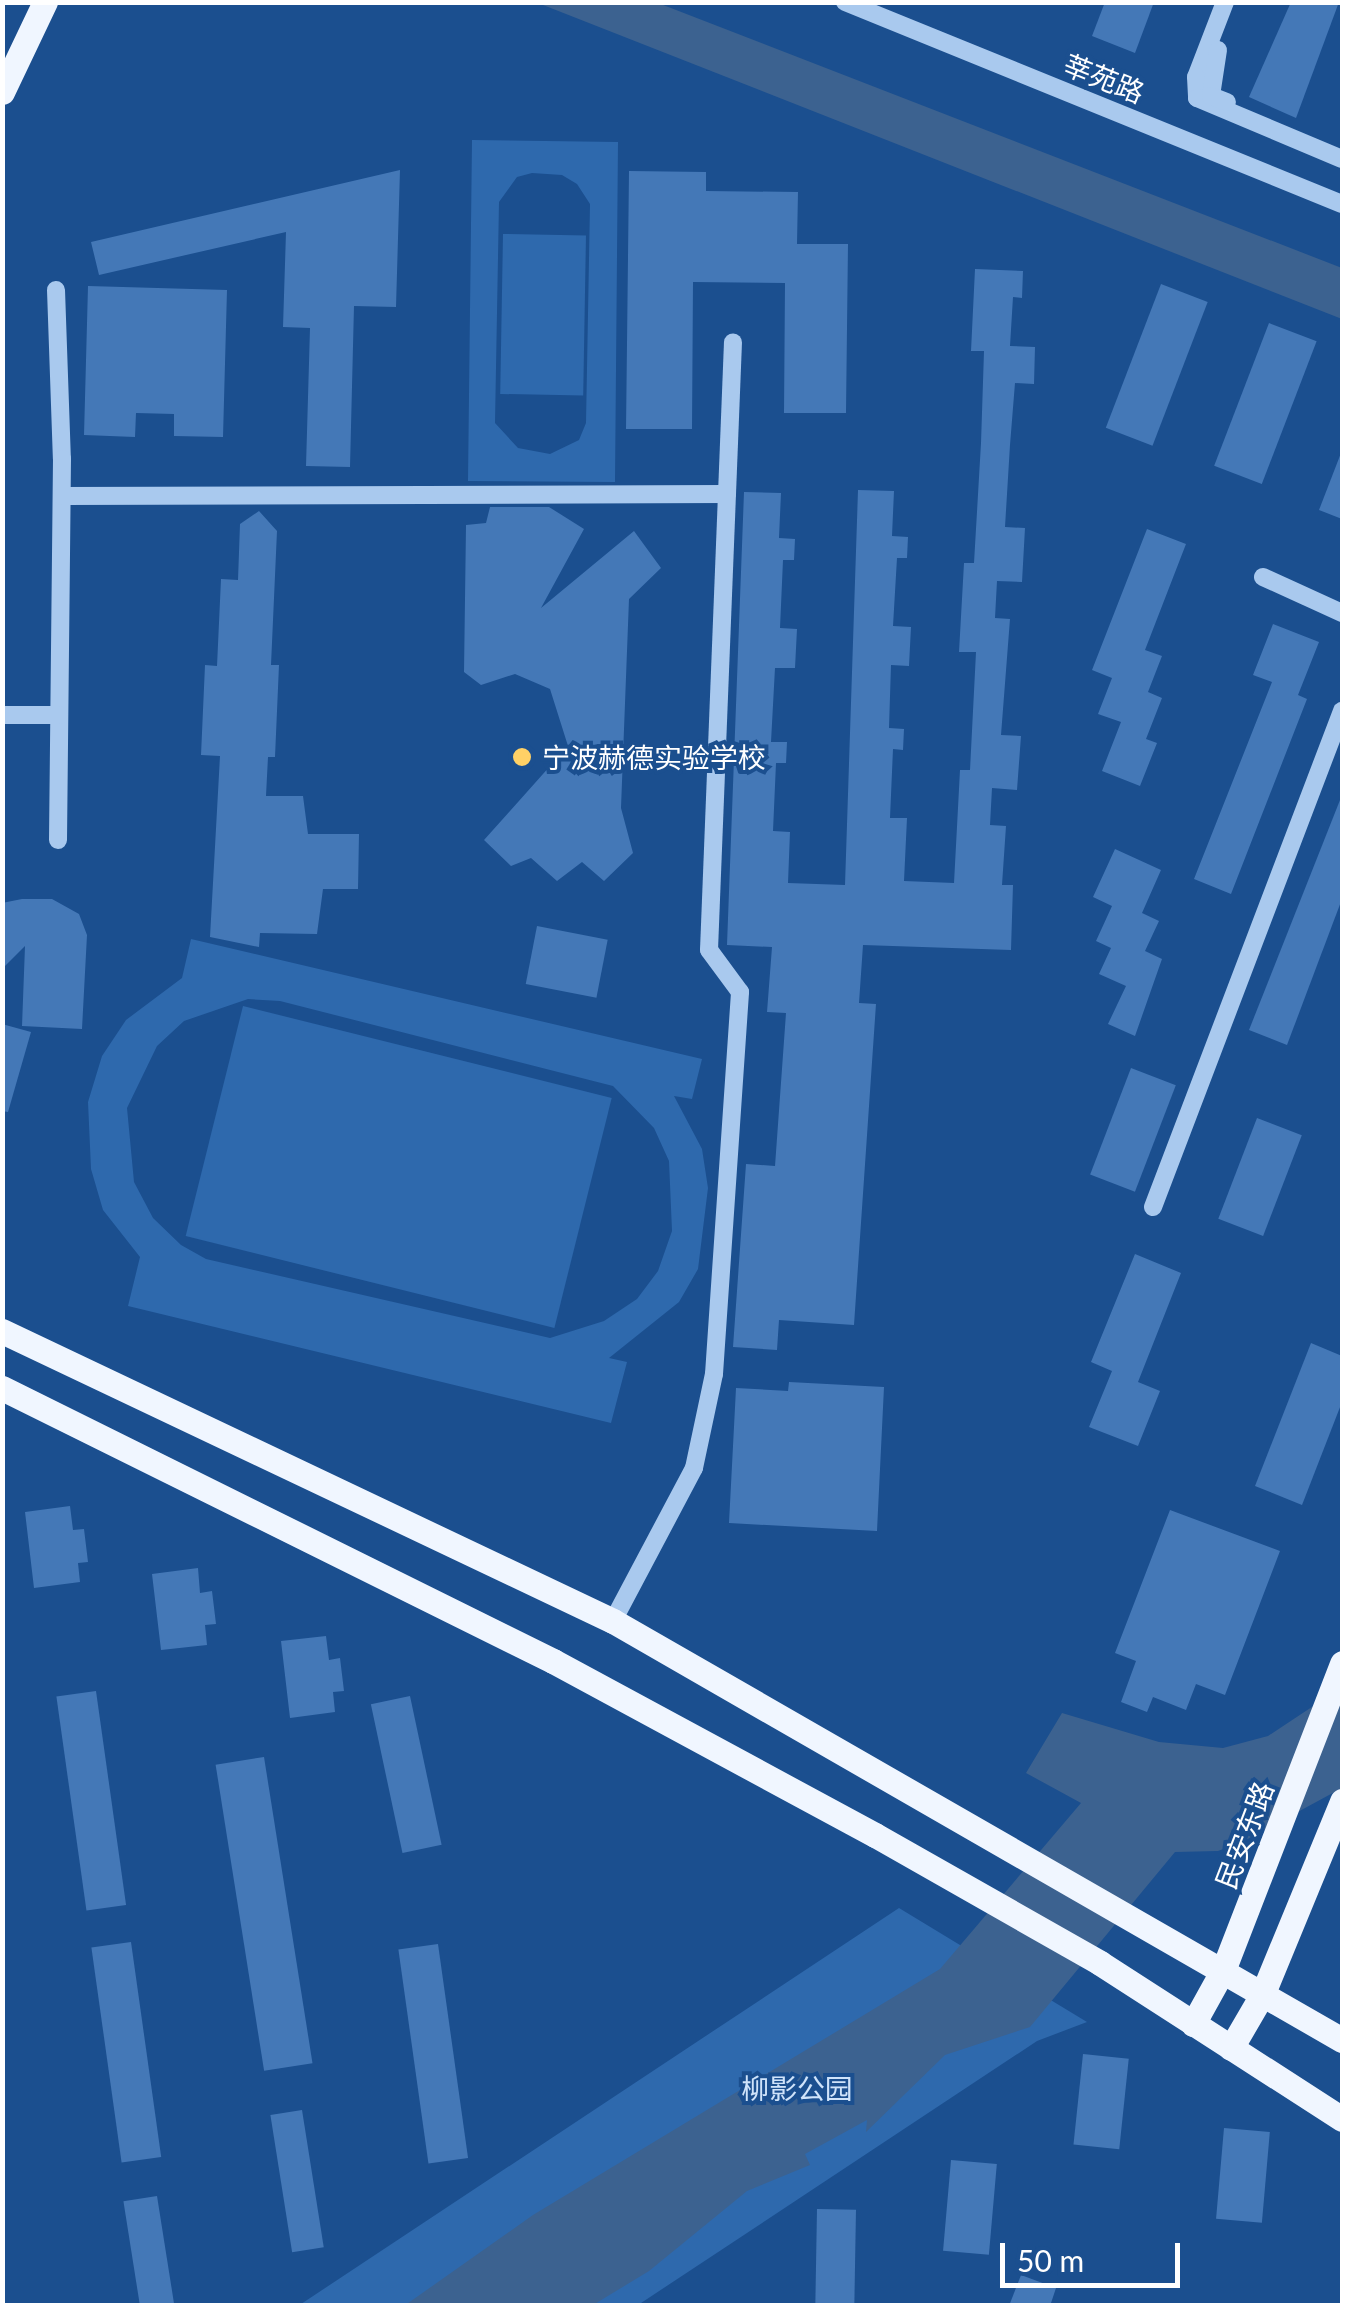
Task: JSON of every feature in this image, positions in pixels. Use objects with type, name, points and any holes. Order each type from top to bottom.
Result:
[{"type":"main road","points":[[2,92],[45,2]]},
{"type":"main road","points":[[2,1331],[612,1621],[1224,1968],[1342,2040]]},
{"type":"main road","points":[[2,1388],[127,1444],[553,1661],[987,1896],[1342,2119]]},
{"type":"main road","name":"民安东路","points":[[1193,2024],[1224,1968],[1341,1668]]},
{"type":"main road","points":[[1232,2048],[1263,1993],[1342,1802]]},
{"type":"street","name":"莘苑路","points":[[845,2],[1342,204]]},
{"type":"street","points":[[1225,2],[1196,77],[1197,98],[1342,159]]},
{"type":"street","points":[[1236,2],[1212,67],[1212,96],[1342,148]]},
{"type":"street","points":[[56,290],[62,496],[58,840]]},
{"type":"street","points":[[612,1621],[694,1468],[714,1374],[740,992],[709,950],[733,342]]},
{"type":"street","points":[[62,496],[727,494]]},
{"type":"street","points":[[1263,577],[1342,613]]},
{"type":"street","points":[[1153,1207],[1342,711]]},
{"type":"street","points":[[2,715],[58,715]]},
{"type":"green space","points":[[472,140],[618,142],[615,482],[468,481]],"holes":[[[532,173],[562,175],[577,184],[590,204],[586,423],[579,440],[550,454],[518,448],[495,423],[499,202],[517,177]]]},
{"type":"green space","points":[[503,234],[586,235],[583,395],[500,394]]},
{"type":"green space","points":[[191,939],[702,1059],[692,1099],[674,1096],[702,1149],[708,1188],[698,1269],[679,1302],[609,1358],[627,1362],[611,1423],[128,1306],[140,1257],[103,1210],[91,1169],[88,1102],[102,1056],[126,1020],[182,978]],"holes":[[[248,999],[280,1001],[613,1086],[654,1128],[669,1161],[672,1231],[658,1271],[637,1299],[604,1321],[550,1338],[206,1259],[181,1245],[153,1218],[134,1182],[127,1108],[157,1046],[184,1021]]]},
{"type":"green space","points":[[243,1006],[612,1098],[554,1328],[186,1236]]},
{"type":"green space","name":"柳影公园","points":[[899,1908],[1087,2022],[1037,2041],[638,2305],[298,2306]]},
{"type":"shaded area","points":[[538,3],[658,3],[1342,268],[1342,319]]},
{"type":"shaded area","points":[[1342,1687],[1342,1788],[1242,1842],[1218,1851],[1175,1852],[1030,2027],[945,2055],[866,2132],[867,2120],[805,2154],[810,2165],[747,2191],[649,2271],[593,2305],[404,2306],[533,2215],[940,1969],[1081,1803],[1026,1773],[1062,1713],[1159,1742],[1223,1748],[1268,1736]]},
{"type":"building","points":[[1105,2],[1154,2],[1135,53],[1092,36]]},
{"type":"building","points":[[1291,2],[1339,2],[1296,118],[1249,97]]},
{"type":"building","points":[[400,170],[396,307],[354,306],[350,467],[306,466],[310,328],[283,327],[286,232],[99,275],[91,242]]},
{"type":"building","points":[[629,171],[706,172],[706,191],[798,192],[797,244],[848,244],[846,413],[784,413],[785,283],[693,282],[692,429],[626,429]]},
{"type":"building","points":[[975,269],[1023,271],[1022,298],[1013,297],[1010,346],[1035,347],[1034,384],[1015,383],[1005,527],[1025,528],[1022,582],[997,581],[995,618],[1010,619],[1001,735],[1021,736],[1017,790],[992,788],[990,825],[1006,826],[1002,885],[1013,885],[1011,950],[863,945],[859,1003],[876,1004],[854,1325],[779,1320],[777,1350],[733,1347],[746,1164],[775,1166],[786,1013],[767,1012],[772,947],[727,945],[744,492],[781,493],[779,538],[795,539],[794,560],[783,560],[780,628],[797,629],[795,668],[775,668],[771,742],[787,742],[786,763],[776,763],[773,831],[790,832],[788,883],[845,885],[858,490],[894,491],[892,536],[908,537],[907,558],[897,558],[893,626],[911,627],[909,666],[891,665],[889,728],[904,729],[903,750],[893,749],[890,818],[907,818],[904,881],[954,883],[960,770],[970,770],[976,652],[959,652],[964,563],[974,563],[981,443],[984,351],[971,351]]},
{"type":"building","points":[[1161,284],[1208,302],[1152,446],[1106,428]]},
{"type":"building","points":[[88,286],[227,290],[223,437],[174,436],[174,414],[136,413],[135,437],[84,435]]},
{"type":"building","points":[[1269,323],[1317,341],[1262,484],[1214,466]]},
{"type":"building","points":[[1342,453],[1342,519],[1319,510]]},
{"type":"building","points":[[490,507],[549,507],[584,529],[541,608],[634,531],[661,568],[629,599],[621,808],[633,853],[604,881],[582,862],[557,881],[531,858],[511,866],[484,840],[568,746],[550,689],[515,674],[481,685],[464,672],[466,525],[486,523]]},
{"type":"building","points":[[259,511],[277,531],[271,665],[279,665],[275,757],[268,757],[266,796],[303,796],[308,834],[359,834],[358,889],[323,889],[317,934],[260,933],[259,947],[210,937],[220,756],[201,755],[205,665],[217,666],[221,579],[238,580],[240,524]]},
{"type":"building","points":[[1147,529],[1186,544],[1145,650],[1162,656],[1148,692],[1162,698],[1146,739],[1157,743],[1140,786],[1102,771],[1121,722],[1098,714],[1112,678],[1092,670]]},
{"type":"building","points":[[1273,624],[1319,642],[1298,695],[1307,699],[1231,894],[1194,879],[1272,682],[1253,675]]},
{"type":"building","points":[[1342,795],[1342,899],[1287,1045],[1249,1030]]},
{"type":"building","points":[[1115,849],[1161,870],[1142,913],[1159,921],[1145,951],[1162,959],[1135,1036],[1108,1024],[1126,986],[1099,974],[1111,948],[1096,941],[1112,906],[1093,897]]},
{"type":"building","points":[[52,899],[79,914],[87,935],[82,1029],[22,1026],[25,946],[2,969],[2,903]]},
{"type":"building","points":[[537,926],[608,940],[596,998],[526,984]]},
{"type":"building","points":[[2,1024],[31,1032],[8,1112],[2,1111]]},
{"type":"building","points":[[1131,1068],[1176,1085],[1135,1192],[1090,1174]]},
{"type":"building","points":[[1257,1118],[1302,1135],[1263,1236],[1218,1219]]},
{"type":"building","points":[[1135,1254],[1181,1273],[1138,1382],[1160,1391],[1138,1446],[1089,1427],[1112,1371],[1091,1362]]},
{"type":"building","points":[[1311,1343],[1342,1356],[1342,1402],[1302,1505],[1255,1486]]},
{"type":"building","points":[[789,1382],[884,1387],[877,1531],[729,1523],[736,1388],[788,1391]]},
{"type":"building","points":[[70,1506],[73,1530],[84,1529],[88,1562],[78,1563],[80,1582],[34,1588],[25,1512]]},
{"type":"building","points":[[1170,1510],[1280,1551],[1225,1695],[1196,1684],[1186,1710],[1153,1697],[1147,1712],[1121,1702],[1136,1661],[1115,1653]]},
{"type":"building","points":[[198,1568],[200,1593],[212,1591],[216,1624],[205,1625],[207,1645],[161,1650],[152,1574]]},
{"type":"building","points":[[326,1636],[329,1660],[340,1658],[344,1691],[333,1692],[335,1712],[290,1718],[281,1641]]},
{"type":"building","points":[[96,1691],[126,1905],[86,1910],[56,1697]]},
{"type":"building","points":[[410,1696],[442,1845],[402,1853],[371,1704]]},
{"type":"building","points":[[264,1757],[312,2063],[264,2071],[216,1765]]},
{"type":"building","points":[[131,1942],[161,2157],[122,2162],[91,1948]]},
{"type":"building","points":[[438,1944],[468,2158],[428,2163],[398,1950]]},
{"type":"building","points":[[1083,2054],[1129,2059],[1119,2149],[1073,2145]]},
{"type":"building","points":[[302,2110],[324,2247],[292,2252],[270,2115]]},
{"type":"building","points":[[1224,2128],[1270,2132],[1262,2223],[1216,2219]]},
{"type":"building","points":[[951,2160],[997,2164],[989,2255],[943,2251]]},
{"type":"building","points":[[157,2196],[174,2306],[140,2306],[123,2201]]},
{"type":"building","points":[[817,2209],[856,2210],[854,2306],[815,2306]]},
{"type":"building","points":[[1021,2275],[1056,2288],[1050,2306],[1009,2306]]},
{"type":"place","name":"宁波赫德实验学校","points":[[522,757]]}]
